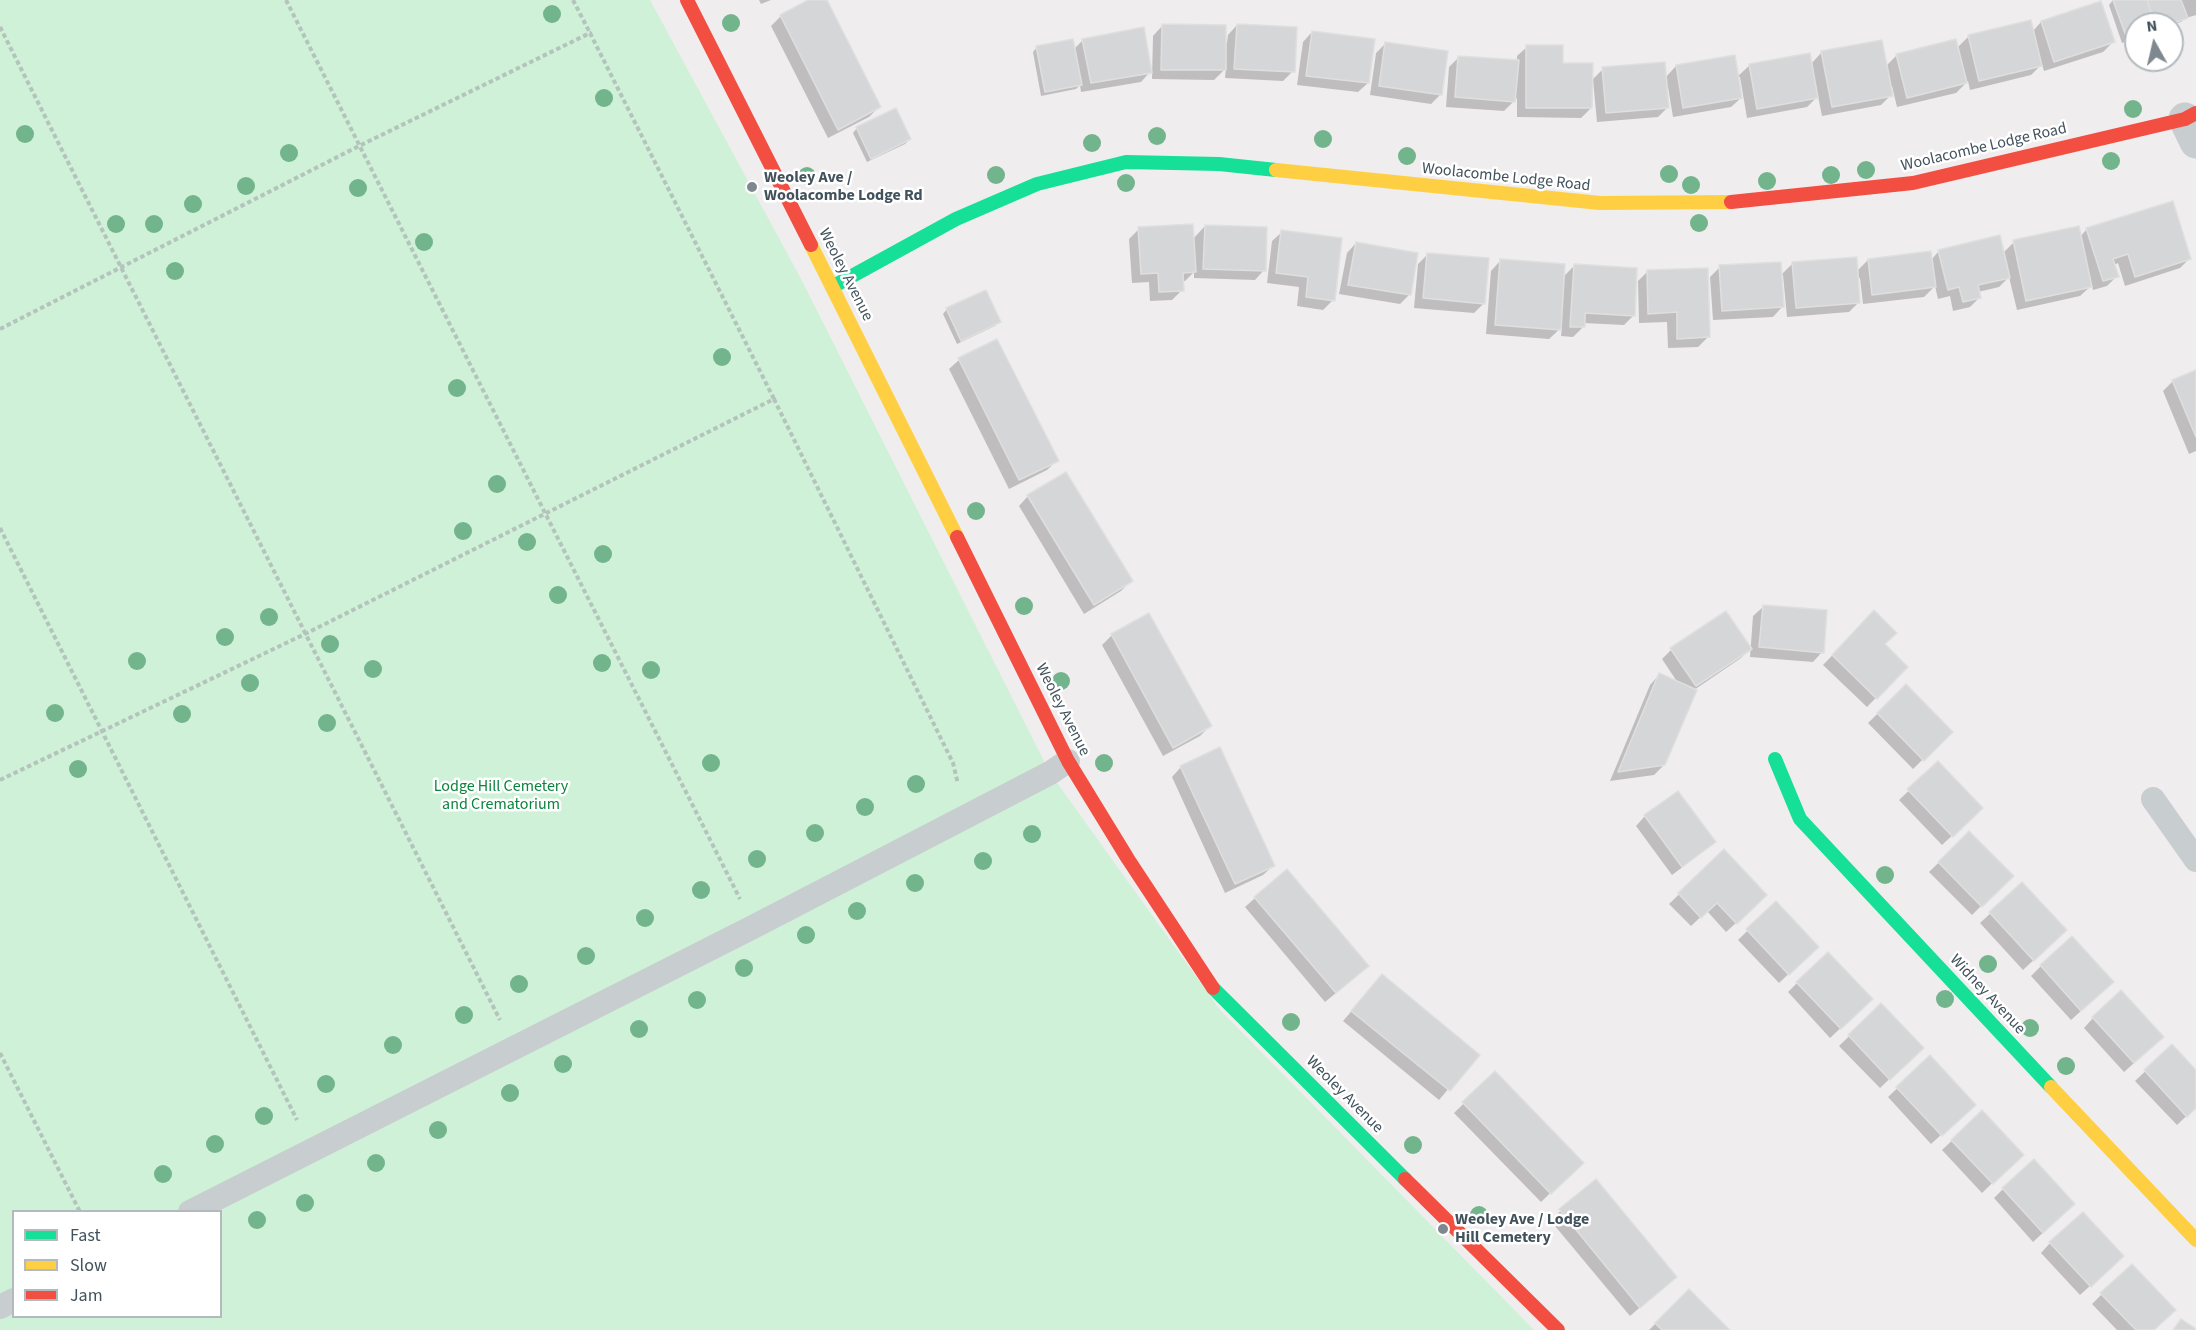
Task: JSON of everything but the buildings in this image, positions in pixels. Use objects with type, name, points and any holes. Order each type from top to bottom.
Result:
[{"type":"street","name":"Weoley Avenue","points":[[687,0],[1068,761],[1128,859],[1216,992],[1558,1330]]},
{"type":"street","name":"Woolacombe Lodge Road","points":[[832,286],[956,219],[1036,184],[1125,162],[1219,164],[1600,203],[1740,202],[1913,183],[2192,124]]},
{"type":"street","name":"Widney Avenue","points":[[1775,759],[1800,819],[2196,1239]]},
{"type":"lane","points":[[194,1210],[753,927],[966,817],[1068,761]]},
{"type":"lane","points":[[2153,799],[2196,860]]},
{"type":"path","points":[[286,0],[753,927]]},
{"type":"path","points":[[573,0],[774,399],[953,763],[966,817]]},
{"type":"path","points":[[0,27],[514,1048]]},
{"type":"path","points":[[0,329],[122,269],[359,146],[590,33]]},
{"type":"path","points":[[0,780],[305,634],[774,399]]},
{"type":"path","points":[[0,528],[312,1150]]},
{"type":"path","points":[[0,1053],[79,1210]]},
{"type":"green space","name":"Lodge Hill Cemetery and Crematorium","points":[[0,0],[650,0],[800,277],[1050,773],[1220,1010],[1534,1330],[0,1330]]},
{"type":"traffic: fast","points":[[832,287],[956,219],[1037,184],[1126,162],[1219,164],[1276,170]]},
{"type":"traffic: fast","points":[[1775,759],[1800,819],[2051,1087]]},
{"type":"traffic: fast","points":[[1213,988],[1405,1179]]},
{"type":"traffic: slow","points":[[1276,170],[1600,203],[1731,202]]},
{"type":"traffic: slow","points":[[811,245],[957,537]]},
{"type":"traffic: slow","points":[[2051,1087],[2196,1240]]},
{"type":"traffic: jam","points":[[687,0],[811,245]]},
{"type":"traffic: jam","points":[[1731,202],[1913,183],[2185,119],[2196,113]]},
{"type":"traffic: jam","points":[[957,537],[1068,761],[1128,859],[1213,988]]},
{"type":"traffic: jam","points":[[1405,1179],[1558,1330]]},
{"type":"place","name":"Weoley Ave / Woolacombe Lodge Rd","points":[[752,187]]},
{"type":"place","name":"Weoley Ave / Lodge Hill Cemetery","points":[[1443,1229]]}]
